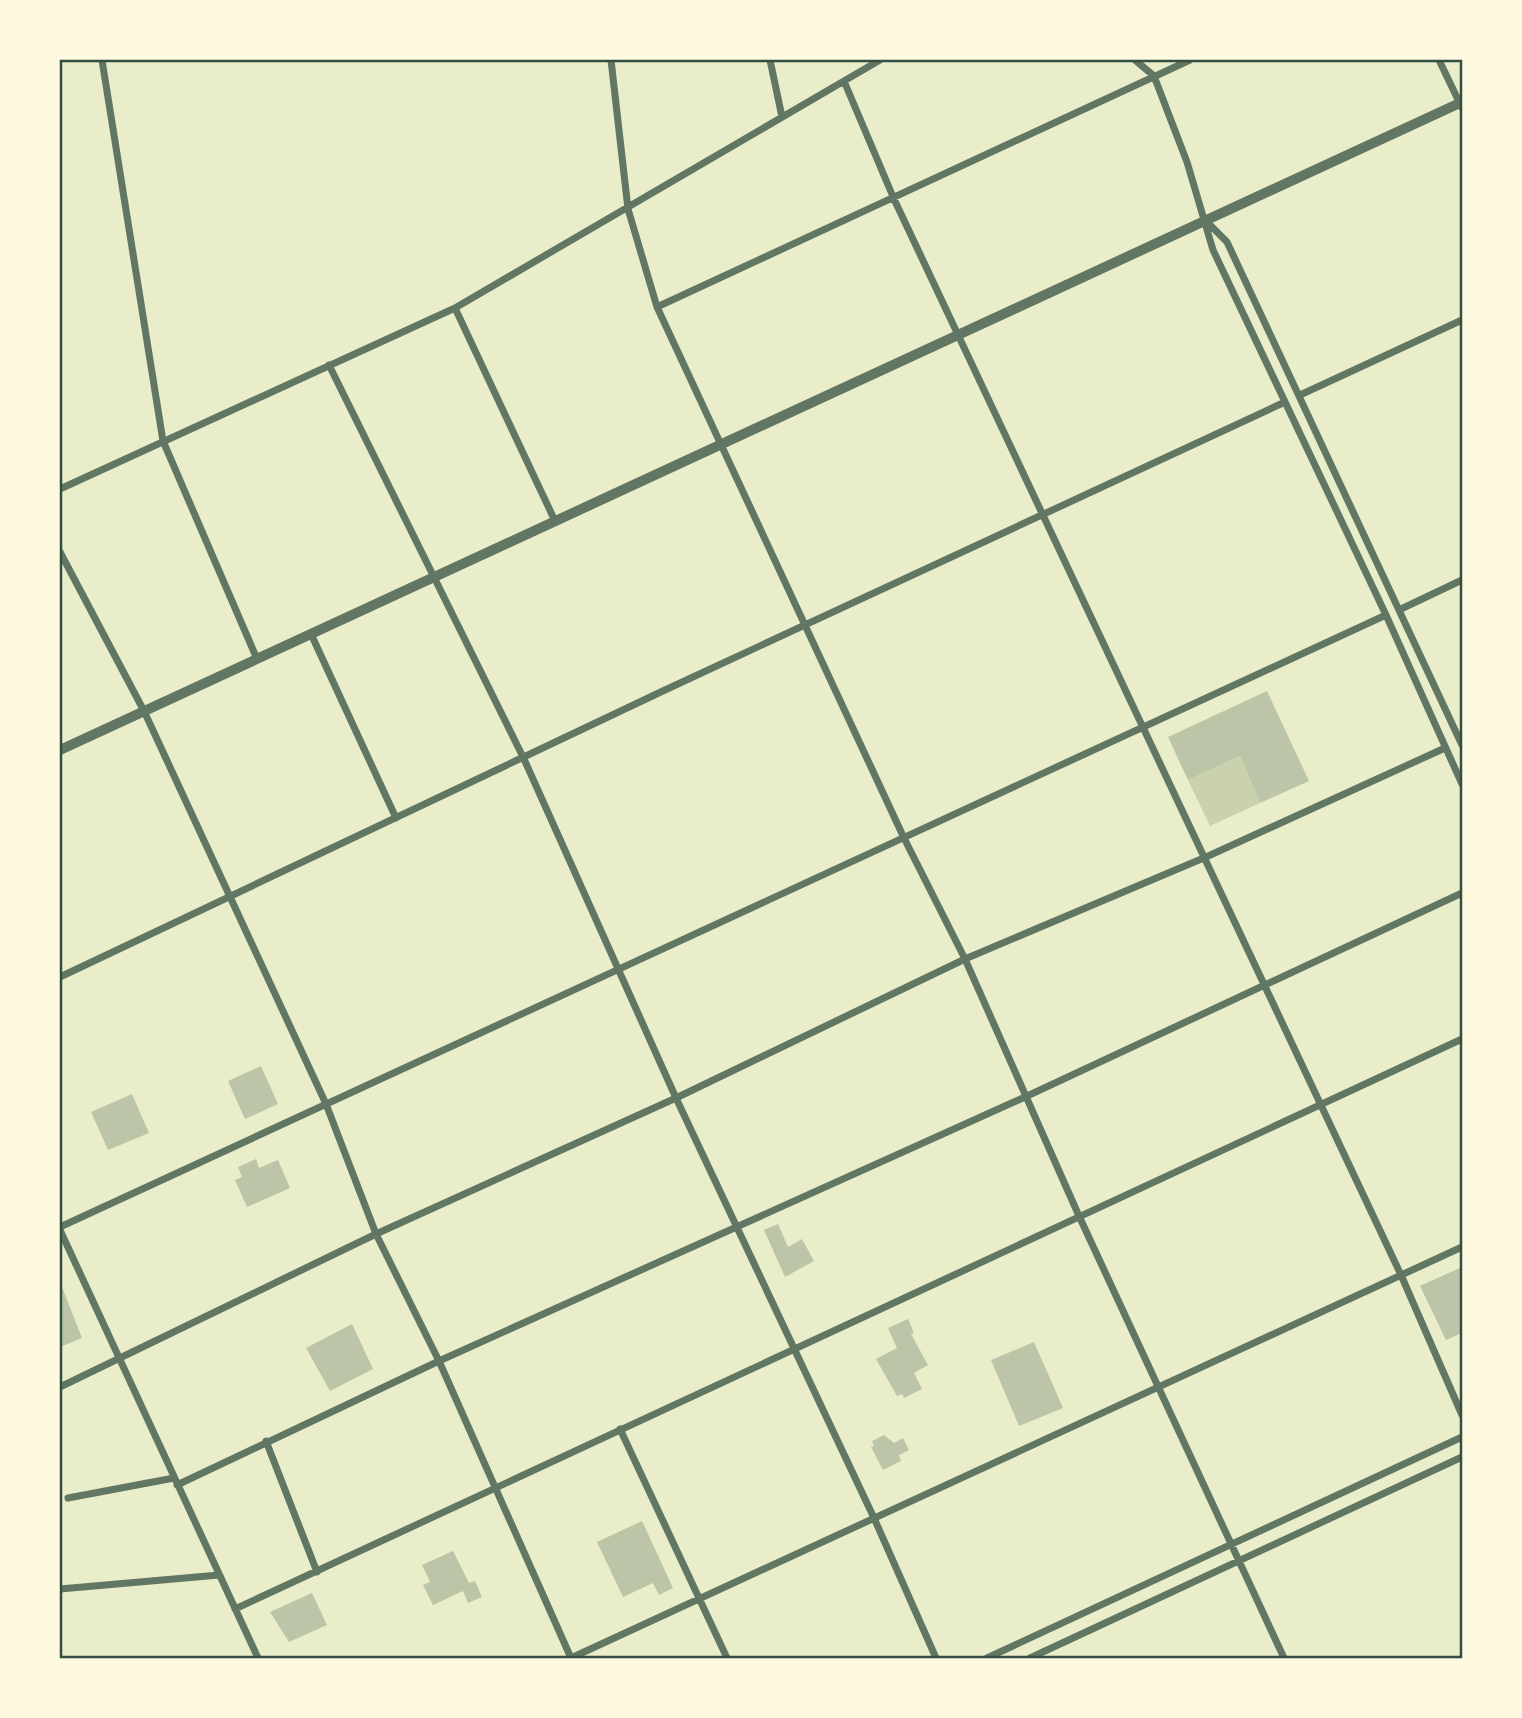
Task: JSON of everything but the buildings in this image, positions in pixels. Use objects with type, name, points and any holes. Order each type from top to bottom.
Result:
[{"type":"street","points":[[102,60],[163,442],[257,659]]},
{"type":"street","points":[[611,60],[628,209],[657,307],[807,624],[904,838],[965,959],[1079,1216],[1284,1658]]},
{"type":"street","points":[[769,60],[782,117]]},
{"type":"street","points":[[60,489],[455,308],[880,60]]},
{"type":"street","points":[[1135,60],[1154,76],[1213,250],[1387,615],[1462,784]]},
{"type":"street","points":[[657,307],[1190,60]]},
{"type":"street","points":[[60,750],[1462,105],[1439,60]]},
{"type":"street","points":[[844,80],[894,198],[961,334],[1206,857],[1401,1275],[1462,1415]]},
{"type":"street","points":[[1205,221],[1227,243],[1462,743]]},
{"type":"street","points":[[455,308],[555,521]]},
{"type":"street","points":[[1300,395],[1462,320]]},
{"type":"street","points":[[329,365],[432,578],[524,759],[676,1098],[874,1518],[936,1658]]},
{"type":"street","points":[[60,977],[807,624],[1285,402]]},
{"type":"street","points":[[60,552],[144,711],[326,1104],[376,1234],[439,1361],[571,1658],[1462,1247]]},
{"type":"street","points":[[1401,609],[1462,580]]},
{"type":"street","points":[[258,1658],[60,1228],[1387,615]]},
{"type":"street","points":[[311,634],[396,818]]},
{"type":"street","points":[[60,1387],[376,1234],[676,1098],[965,959],[1206,857],[1446,748]]},
{"type":"street","points":[[68,1498],[176,1481],[1026,1097],[1462,893]]},
{"type":"street","points":[[235,1609],[794,1347],[1462,1039]]},
{"type":"street","points":[[620,1429],[727,1658]]},
{"type":"street","points":[[987,1658],[1462,1437]]},
{"type":"street","points":[[266,1441],[317,1572]]},
{"type":"street","points":[[1030,1658],[1462,1457]]},
{"type":"street","points":[[60,1589],[219,1575]]},
{"type":"green space","points":[[1240,756],[1260,803],[1210,826],[1188,780]]}]
